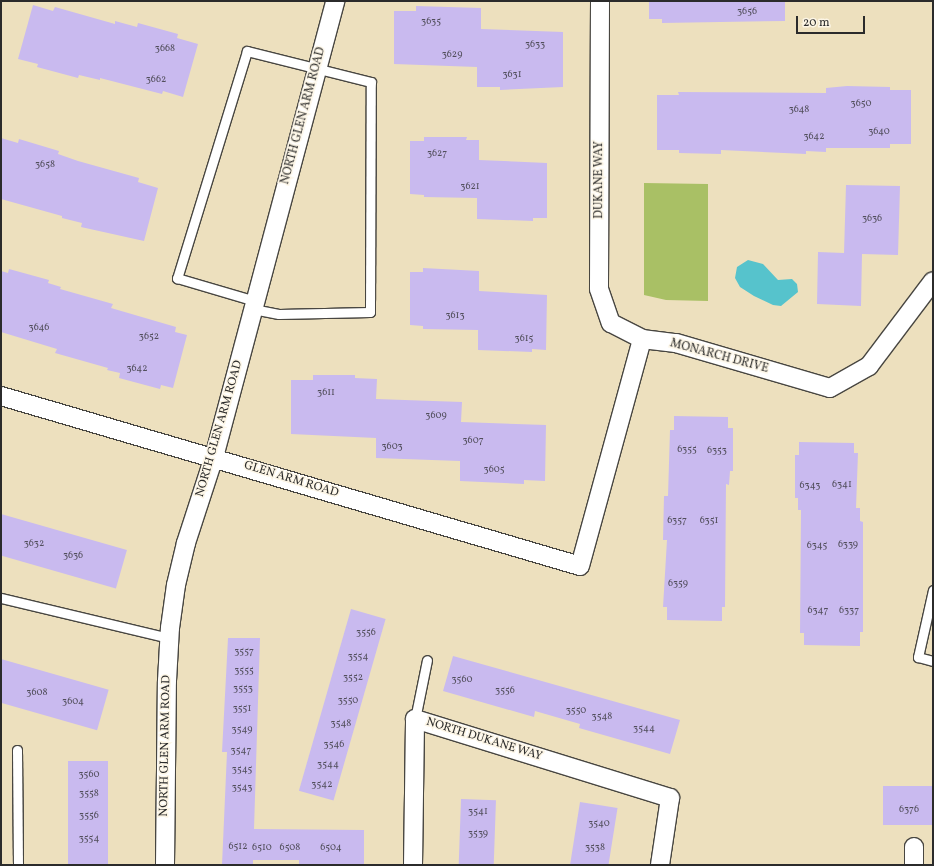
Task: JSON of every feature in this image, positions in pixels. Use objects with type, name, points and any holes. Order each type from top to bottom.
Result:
[{"type":"street","name":"NORTH GLEN ARM ROAD","points":[[165,865],[169,638],[181,564],[214,457],[335,1]]},
{"type":"street","name":"DUKANE WAY","points":[[600,1],[599,289],[611,323],[642,339]]},
{"type":"street","name":"MONARCH DRIVE","points":[[642,339],[676,344],[830,388],[869,366],[933,281]]},
{"type":"street","name":"GLEN ARM ROAD","points":[[1,396],[214,457],[580,566],[642,339]]},
{"type":"street","name":"NORTH DUKANE WAY","points":[[413,865],[415,719],[670,798],[660,865]]},
{"type":"street","points":[[914,847],[914,865]]},
{"type":"lane","points":[[247,51],[317,69],[371,82],[370,312],[279,314],[177,278],[247,51]]},
{"type":"lane","points":[[933,590],[918,657],[933,661]]},
{"type":"lane","points":[[1,598],[169,638]]},
{"type":"lane","points":[[415,719],[428,660]]},
{"type":"lane","points":[[17,750],[18,865]]},
{"type":"green space","points":[[644,183],[708,184],[708,301],[666,300],[644,295]]},
{"type":"water","points":[[748,260],[763,264],[778,280],[792,279],[797,284],[798,292],[781,306],[773,305],[754,296],[740,287],[735,278],[737,267]]},
{"type":"building","points":[[649,1],[785,1],[785,21],[662,23],[662,19],[649,19]]},
{"type":"building","points":[[33,5],[53,11],[55,7],[115,24],[115,21],[137,27],[138,23],[178,34],[177,38],[198,44],[183,97],[163,91],[162,94],[100,78],[100,80],[79,75],[78,78],[37,67],[38,64],[18,59]]},
{"type":"building","points":[[416,6],[481,8],[481,29],[563,32],[563,87],[500,90],[500,87],[477,87],[477,67],[394,64],[394,11],[416,11]]},
{"type":"building","points":[[847,86],[890,87],[890,90],[911,90],[911,144],[890,144],[890,148],[826,148],[826,152],[806,151],[806,154],[721,150],[721,154],[679,153],[679,150],[657,150],[657,95],[679,95],[678,92],[826,93],[826,88]]},
{"type":"building","points":[[424,137],[467,137],[466,140],[479,140],[479,160],[547,163],[547,218],[533,218],[533,221],[477,219],[477,198],[424,197],[424,195],[410,194],[410,141],[424,141]]},
{"type":"building","points":[[1,138],[18,143],[19,139],[59,151],[58,154],[139,178],[138,182],[158,188],[144,241],[81,227],[82,223],[62,218],[62,216],[1,199]]},
{"type":"building","points":[[846,185],[900,186],[898,255],[862,254],[861,306],[817,304],[818,252],[844,253]]},
{"type":"building","points":[[423,268],[479,271],[479,291],[547,295],[546,350],[532,349],[532,352],[478,350],[478,330],[423,329],[423,326],[410,325],[410,272],[423,272]]},
{"type":"building","points":[[9,269],[49,280],[48,283],[61,287],[60,289],[113,304],[111,308],[176,327],[175,332],[187,335],[173,388],[161,385],[160,389],[119,378],[120,373],[107,370],[108,368],[55,353],[57,349],[1,332],[1,271],[8,273]]},
{"type":"building","points":[[313,375],[355,375],[355,378],[377,379],[376,399],[462,402],[461,422],[546,425],[545,481],[524,480],[524,484],[460,481],[460,461],[376,458],[376,438],[291,434],[291,380],[313,380]]},
{"type":"building","points":[[674,416],[728,417],[728,428],[733,428],[733,471],[730,471],[729,485],[726,484],[725,607],[722,607],[722,621],[667,620],[667,607],[663,607],[667,540],[663,540],[664,496],[668,496],[670,430],[674,430]]},
{"type":"building","points":[[799,442],[854,443],[854,453],[858,453],[856,508],[860,508],[860,521],[863,522],[863,632],[860,632],[860,646],[804,645],[804,633],[800,633],[801,510],[798,510],[798,498],[795,498],[795,455],[799,455]]},
{"type":"building","points":[[1,514],[127,550],[116,589],[1,556]]},
{"type":"building","points":[[351,609],[386,619],[334,801],[299,791]]},
{"type":"building","points":[[228,638],[260,638],[254,829],[364,830],[364,865],[299,864],[299,860],[253,860],[253,865],[222,865],[227,752],[222,752]]},
{"type":"building","points":[[453,656],[680,720],[670,754],[579,728],[580,724],[535,711],[534,717],[443,691]]},
{"type":"building","points":[[1,659],[109,690],[97,730],[1,703]]},
{"type":"building","points":[[68,761],[108,761],[108,865],[68,865]]},
{"type":"building","points":[[883,786],[933,786],[933,825],[883,825]]},
{"type":"building","points":[[461,799],[496,800],[494,865],[459,865]]},
{"type":"building","points":[[580,802],[618,808],[608,865],[570,865]]}]
